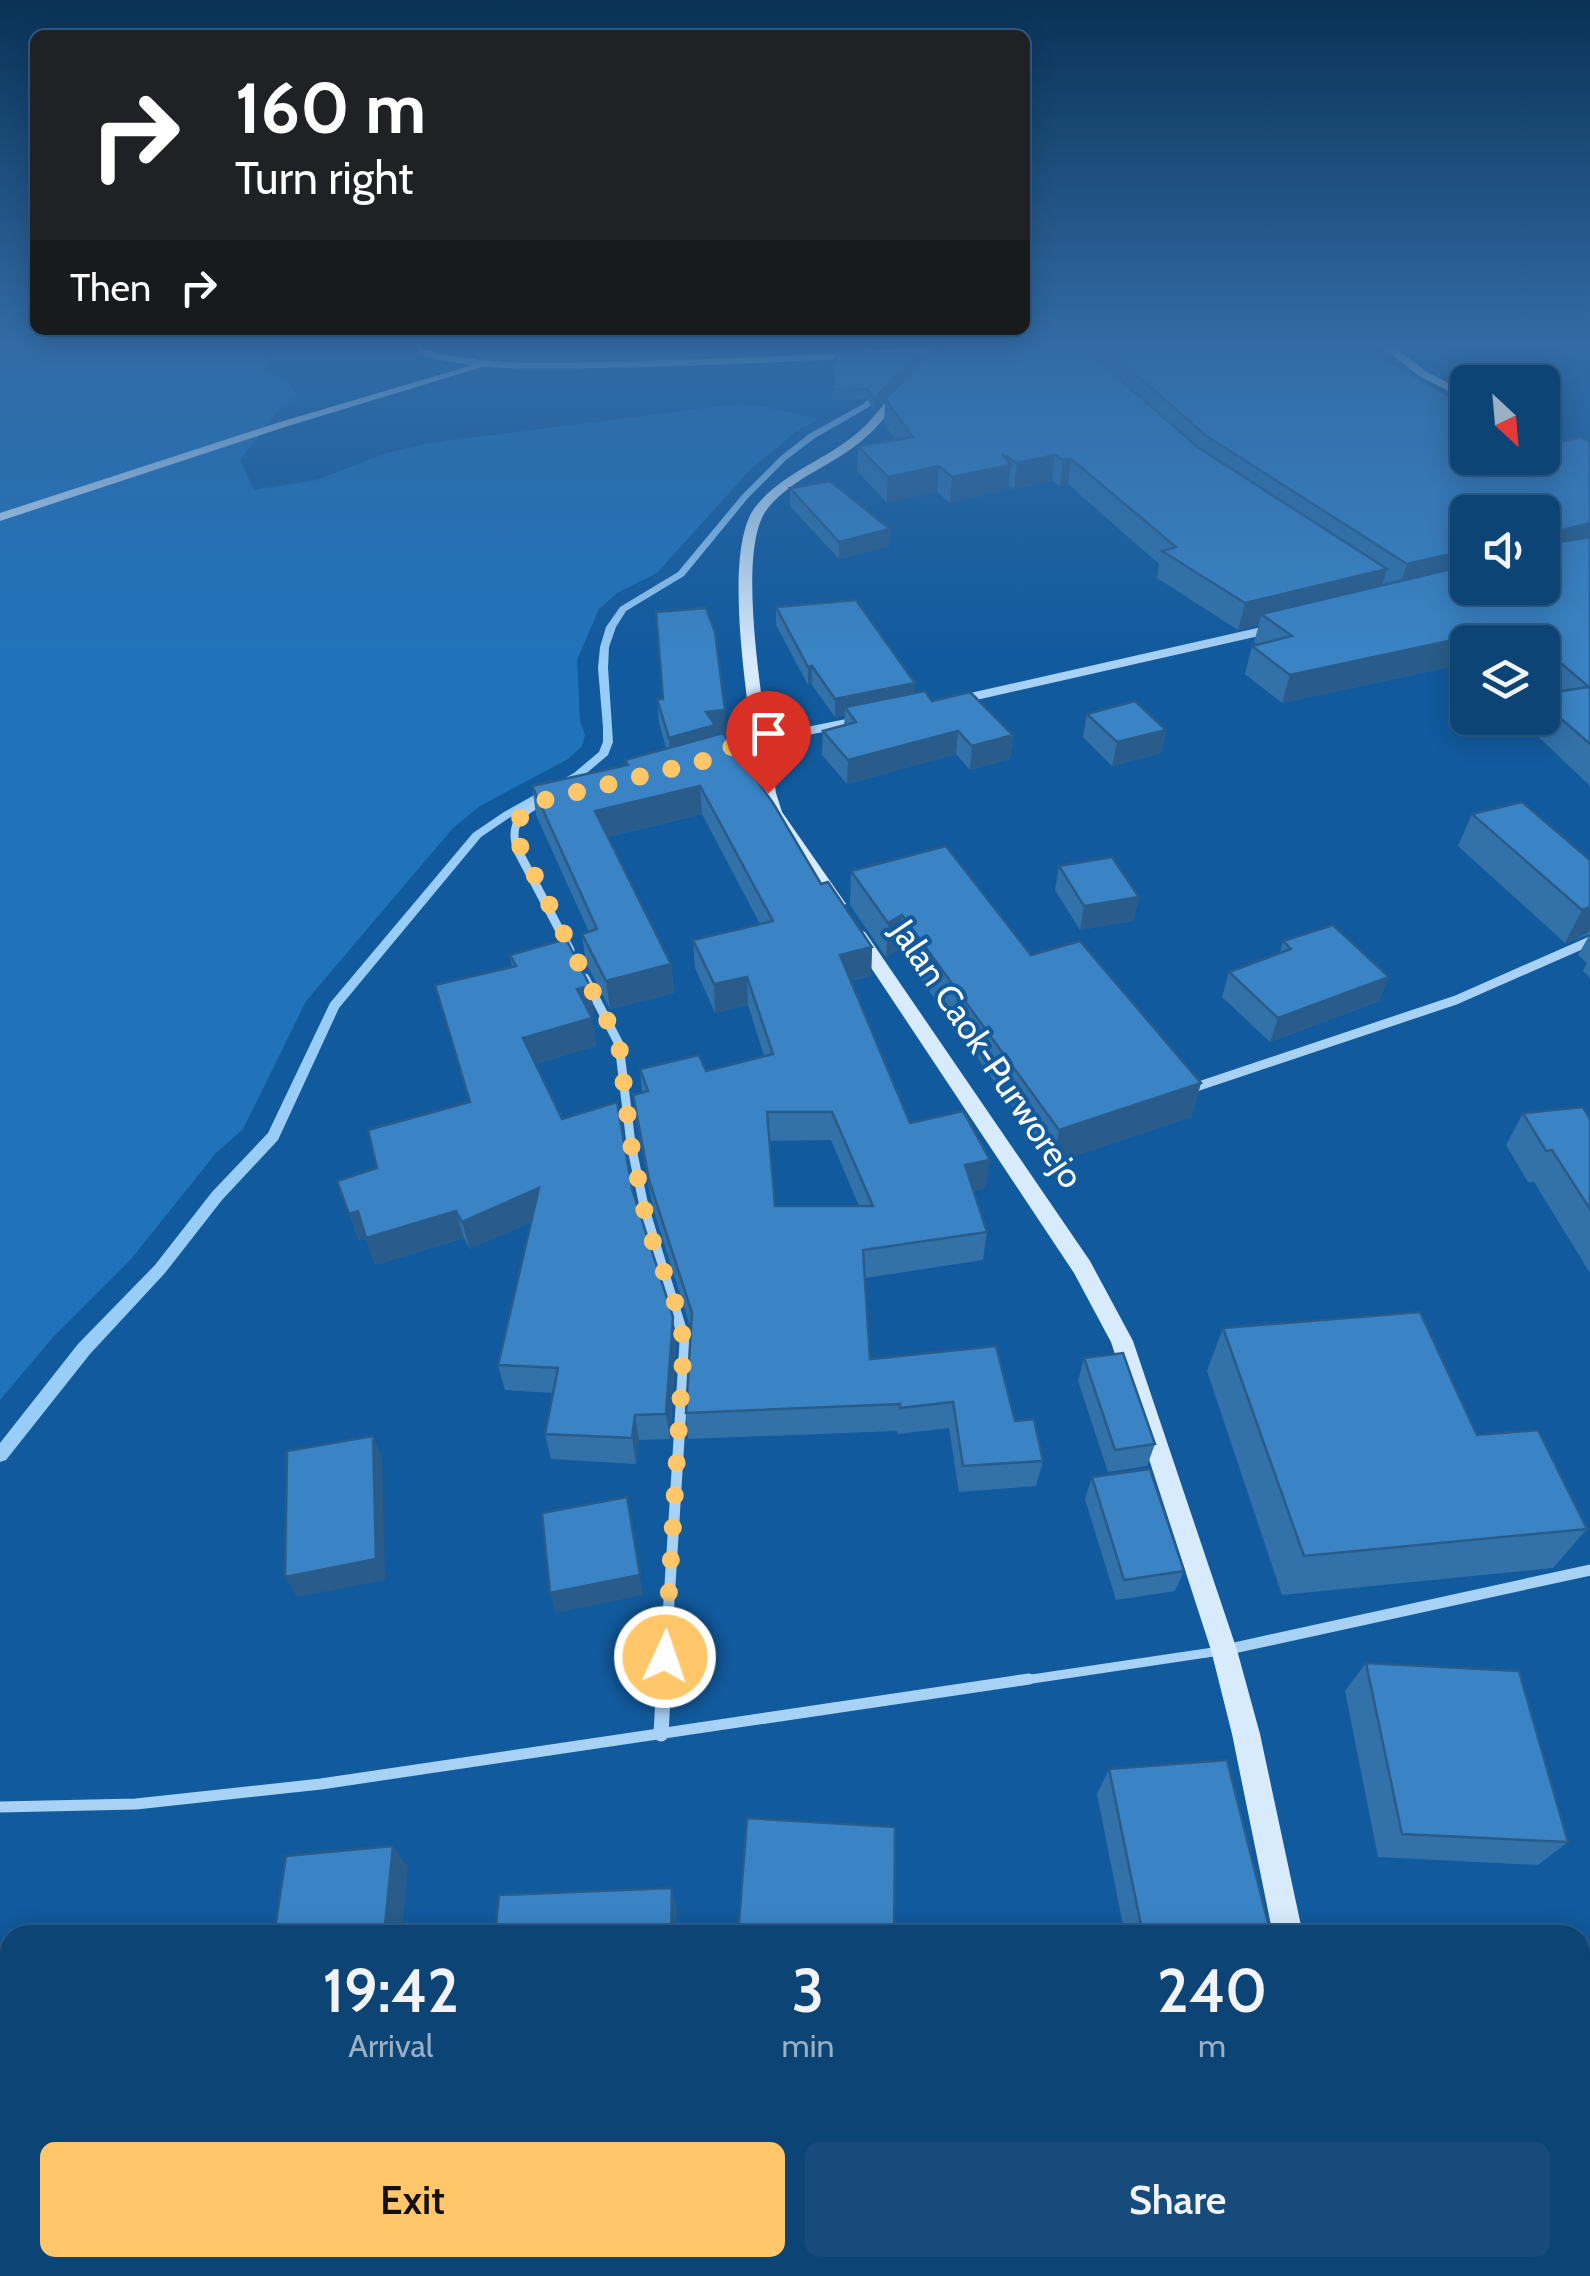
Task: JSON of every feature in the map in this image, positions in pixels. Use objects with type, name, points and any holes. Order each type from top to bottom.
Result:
[{"type":"street","points":[[0,517],[213,447]]},
{"type":"street","name":"Jalan Caok-Purworejo","points":[[844,447],[781,488],[760,508],[751,527],[744,593],[764,766],[774,812],[1082,1267],[1122,1342],[1224,1650],[1246,1734],[1286,1925]]},
{"type":"street","points":[[952,701],[1286,626]]},
{"type":"street","points":[[715,758],[733,746],[877,716]]},
{"type":"street","points":[[558,797],[524,810],[513,832],[514,842],[619,1044],[631,1144],[648,1228],[676,1305],[684,1342],[662,1734]]},
{"type":"street","points":[[1193,1088],[1456,1000],[1590,941]]},
{"type":"street","points":[[1224,1650],[1590,1570]]},
{"type":"lane","points":[[0,1807],[136,1804],[321,1784],[1224,1650]]},
{"type":"shaded area","points":[[0,447],[250,447],[240,460],[254,490],[316,480],[412,447],[777,447],[749,471],[657,573],[617,593],[599,609],[577,660],[580,721],[585,735],[582,746],[568,759],[480,806],[453,828],[306,1001],[243,1129],[216,1153],[131,1259],[54,1336],[0,1400]]},
{"type":"building","points":[[859,447],[1198,447],[1387,569],[1245,603],[1162,551],[1176,547],[1071,459],[1055,455],[1017,463],[1002,454],[1011,465],[952,477],[939,466],[888,477]]},
{"type":"building","points":[[1224,447],[1450,447],[1450,475],[1560,475],[1560,447],[1590,447],[1590,523],[1560,531],[1560,495],[1450,495],[1450,554],[1407,564]]},
{"type":"building","points":[[830,481],[890,529],[839,542],[790,488]]},
{"type":"building","points":[[1590,537],[1590,744],[1560,718],[1560,691],[1589,687],[1560,662],[1560,625],[1450,625],[1450,641],[1290,675],[1252,646],[1292,636],[1261,614],[1450,569],[1450,605],[1560,605],[1560,542]]},
{"type":"building","points":[[856,600],[915,683],[835,699],[812,666],[808,667],[776,607]]},
{"type":"building","points":[[706,608],[715,632],[725,710],[706,712],[715,725],[669,738],[657,699],[663,699],[656,612]]},
{"type":"building","points":[[925,691],[932,701],[970,692],[1013,735],[972,746],[958,731],[848,760],[823,731],[856,722],[845,707]]},
{"type":"building","points":[[1135,701],[1166,730],[1117,742],[1087,714]]},
{"type":"building","points":[[723,733],[773,803],[821,884],[828,882],[872,947],[840,955],[910,1123],[963,1111],[990,1160],[965,1165],[987,1232],[863,1250],[870,1359],[996,1346],[1015,1421],[1034,1419],[1043,1461],[963,1466],[953,1402],[900,1408],[900,1404],[686,1413],[692,1313],[649,1180],[633,1095],[648,1091],[640,1069],[699,1055],[706,1071],[773,1054],[747,977],[714,984],[693,940],[773,921],[700,786],[595,811],[671,964],[606,981],[582,934],[597,929],[532,786],[628,765],[625,760]],"holes":[[[767,1112],[832,1112],[873,1206],[775,1206]]]},
{"type":"building","points":[[1522,802],[1590,860],[1590,907],[1582,910],[1472,814]]},
{"type":"building","points":[[946,846],[1031,955],[1080,941],[1201,1083],[1059,1130],[902,915],[888,923],[851,871]]},
{"type":"building","points":[[1112,857],[1139,897],[1084,906],[1059,866]]},
{"type":"building","points":[[1333,925],[1389,977],[1278,1018],[1229,972],[1291,949],[1283,941]]},
{"type":"building","points":[[566,939],[590,986],[577,989],[592,1018],[523,1038],[562,1119],[617,1102],[632,1189],[673,1317],[666,1414],[635,1415],[632,1438],[545,1434],[558,1368],[498,1365],[539,1188],[462,1222],[456,1211],[366,1238],[358,1211],[349,1214],[337,1181],[377,1168],[368,1130],[470,1102],[435,985],[516,966],[510,955]]},
{"type":"building","points":[[1583,1107],[1590,1119],[1590,1209],[1523,1113]]},
{"type":"building","points":[[1420,1312],[1477,1435],[1538,1430],[1587,1529],[1304,1556],[1223,1328]]},
{"type":"building","points":[[1123,1353],[1155,1444],[1115,1450],[1084,1358]]},
{"type":"building","points":[[373,1436],[376,1559],[285,1577],[287,1451]]},
{"type":"building","points":[[1150,1469],[1184,1571],[1124,1580],[1092,1477]]},
{"type":"building","points":[[627,1497],[640,1575],[550,1593],[542,1513]]},
{"type":"building","points":[[1366,1663],[1519,1671],[1568,1842],[1402,1834]]},
{"type":"building","points":[[1227,1760],[1268,1925],[1141,1925],[1109,1769]]},
{"type":"building","points":[[747,1818],[895,1827],[894,1925],[739,1925]]},
{"type":"building","points":[[393,1846],[385,1925],[276,1925],[286,1856]]},
{"type":"building","points":[[672,1888],[671,1925],[496,1925],[499,1895]]},
{"type":"waterway","points":[[0,1455],[84,1349],[160,1269],[217,1196],[273,1136],[334,1006],[477,835],[578,775],[604,753],[608,727],[603,668],[611,627],[623,609],[681,574],[745,497],[798,447]]},
{"type":"route","points":[[665,1657],[684,1342],[676,1305],[648,1228],[631,1144],[619,1044],[514,842],[513,832],[524,810],[534,804],[715,758],[733,746],[764,740],[768,793]]}]
